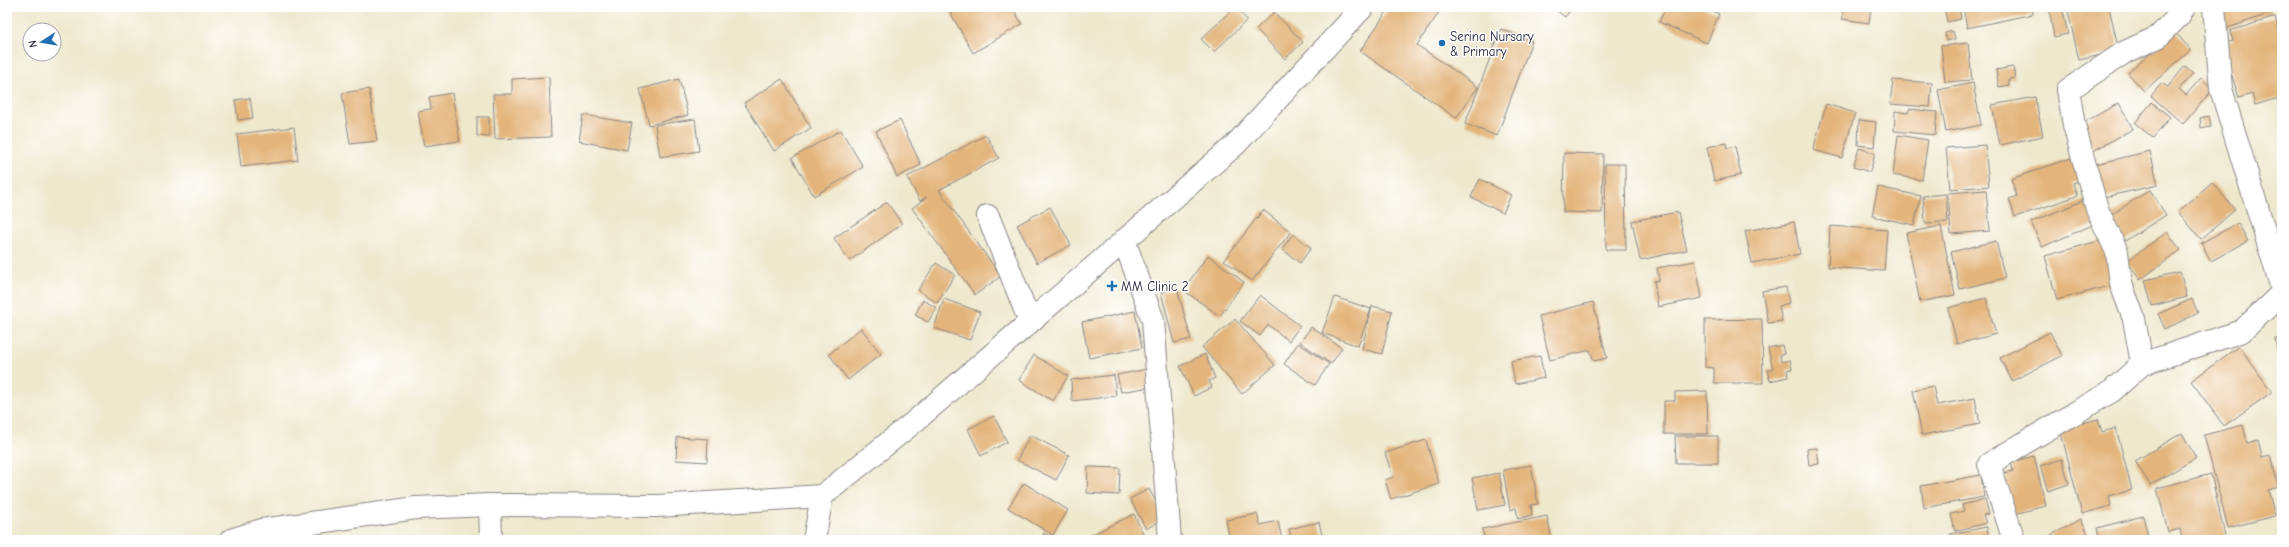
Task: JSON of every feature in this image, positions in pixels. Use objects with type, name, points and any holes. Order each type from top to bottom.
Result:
[{"type":"street","points":[[231,540],[262,530],[416,508],[490,505],[657,506],[822,496],[914,422],[1235,145],[1364,7]]},
{"type":"street","points":[[2142,364],[2134,319],[2120,284],[2117,252],[2097,208],[2074,125],[2068,90],[2125,52],[2158,37],[2179,16],[2184,7]]},
{"type":"street","points":[[2214,7],[2221,89],[2282,289]]},
{"type":"street","points":[[988,216],[1030,322]]},
{"type":"street","points":[[1124,240],[1153,320],[1170,540]]},
{"type":"street","points":[[2014,540],[1989,464],[2112,390],[2142,364],[2242,331],[2282,294]]},
{"type":"street","points":[[814,540],[822,496]]},
{"type":"street","points":[[490,505],[491,540]]},
{"type":"building","points":[[959,7],[1012,7],[1022,24],[973,53],[950,12]]},
{"type":"building","points":[[1235,7],[1247,20],[1214,52],[1201,39]]},
{"type":"building","points":[[1390,7],[1434,7],[1440,11],[1417,45],[1478,87],[1456,118],[1360,51]]},
{"type":"building","points":[[1552,7],[1573,7],[1565,17]]},
{"type":"building","points":[[1666,7],[1703,7],[1719,14],[1707,43],[1659,22]]},
{"type":"building","points":[[1844,7],[1871,7],[1869,23],[1842,19]]},
{"type":"building","points":[[1944,7],[1959,7],[1961,19],[1947,22]]},
{"type":"building","points":[[1963,7],[2032,7],[2033,14],[1967,28]]},
{"type":"building","points":[[2062,7],[2068,34],[2054,37],[2049,9]]},
{"type":"building","points":[[2067,7],[2109,7],[2119,51],[2079,60]]},
{"type":"building","points":[[2218,7],[2269,7],[2271,13],[2220,31]]},
{"type":"building","points":[[1274,12],[1303,42],[1285,59],[1256,29]]},
{"type":"building","points":[[2275,17],[2282,40],[2282,97],[2255,105],[2252,94],[2239,98],[2222,44],[2233,41],[2230,31]]},
{"type":"building","points":[[1501,29],[1532,41],[1497,136],[1465,124]]},
{"type":"building","points":[[1953,31],[1955,39],[1946,41],[1945,33]]},
{"type":"building","points":[[2175,32],[2191,50],[2144,91],[2128,73]]},
{"type":"building","points":[[1968,43],[1972,80],[1945,82],[1941,46]]},
{"type":"building","points":[[2185,66],[2193,73],[2179,89],[2186,95],[2201,78],[2213,89],[2183,124],[2151,96],[2162,83],[2168,87]]},
{"type":"building","points":[[2013,67],[2015,78],[2009,79],[2009,85],[1999,87],[1996,70]]},
{"type":"building","points":[[549,77],[551,137],[495,139],[493,94],[512,94],[512,79]]},
{"type":"building","points":[[679,79],[688,115],[649,125],[640,89]]},
{"type":"building","points":[[782,79],[811,128],[774,151],[744,103]]},
{"type":"building","points":[[1893,80],[1932,83],[1930,107],[1890,104]]},
{"type":"building","points":[[1973,83],[1981,125],[1946,132],[1938,90]]},
{"type":"building","points":[[369,89],[377,141],[350,144],[342,93]]},
{"type":"building","points":[[452,93],[460,141],[424,146],[418,111],[431,109],[429,97]]},
{"type":"building","points":[[2035,97],[2043,136],[2000,145],[1992,105]]},
{"type":"building","points":[[250,98],[253,118],[238,120],[235,100]]},
{"type":"building","points":[[2152,102],[2170,117],[2153,138],[2135,123]]},
{"type":"building","points":[[2119,103],[2133,129],[2093,151],[2079,125]]},
{"type":"building","points":[[1826,104],[1855,113],[1842,158],[1813,150]]},
{"type":"building","points":[[1909,109],[1937,112],[1935,135],[1894,131],[1895,111],[1908,113]]},
{"type":"building","points":[[583,115],[632,123],[627,150],[579,141]]},
{"type":"building","points":[[2209,116],[2211,126],[2201,128],[2200,118]]},
{"type":"building","points":[[477,117],[489,117],[489,137],[477,136]]},
{"type":"building","points":[[695,119],[699,151],[660,157],[655,125]]},
{"type":"building","points":[[900,120],[921,165],[897,177],[876,131]]},
{"type":"building","points":[[1859,120],[1876,122],[1874,147],[1858,145]]},
{"type":"building","points":[[294,127],[298,160],[241,167],[237,134]]},
{"type":"building","points":[[841,130],[863,167],[814,196],[792,158]]},
{"type":"building","points":[[986,135],[999,158],[939,190],[1001,276],[975,295],[912,208],[927,197],[920,201],[907,177]]},
{"type":"building","points":[[1898,135],[1928,140],[1922,180],[1893,175]]},
{"type":"building","points":[[1726,143],[1727,148],[1735,146],[1741,175],[1714,181],[1707,147]]},
{"type":"building","points":[[1985,145],[1989,186],[1950,189],[1946,148]]},
{"type":"building","points":[[1859,148],[1875,153],[1870,172],[1853,167]]},
{"type":"building","points":[[2150,151],[2158,185],[2100,198],[2092,165]]},
{"type":"building","points":[[1564,153],[1603,154],[1602,213],[1563,212]]},
{"type":"building","points":[[2071,158],[2079,181],[2073,183],[2077,196],[2015,217],[2009,199],[2017,196],[2011,179]]},
{"type":"building","points":[[1605,164],[1625,164],[1626,250],[1606,250]]},
{"type":"building","points":[[1480,179],[1511,195],[1503,213],[1471,197]]},
{"type":"building","points":[[2212,182],[2235,210],[2201,239],[2178,212]]},
{"type":"building","points":[[1878,187],[1921,196],[1914,225],[1872,216]]},
{"type":"building","points":[[1986,190],[1990,231],[1951,234],[1948,193]]},
{"type":"building","points":[[2150,190],[2166,215],[2120,244],[2104,219]]},
{"type":"building","points":[[1946,194],[1948,222],[1925,223],[1923,196]]},
{"type":"building","points":[[2085,200],[2095,224],[2042,247],[2031,222]]},
{"type":"building","points":[[887,202],[902,224],[849,261],[834,238]]},
{"type":"building","points":[[1050,207],[1071,245],[1037,263],[1017,225]]},
{"type":"building","points":[[1263,210],[1291,232],[1252,281],[1224,260]]},
{"type":"building","points":[[1678,212],[1687,250],[1640,260],[1632,221]]},
{"type":"building","points":[[1794,222],[1800,254],[1752,263],[1745,231]]},
{"type":"building","points":[[2238,223],[2248,241],[2211,261],[2201,243]]},
{"type":"building","points":[[1830,226],[1887,230],[1884,271],[1828,267]]},
{"type":"building","points":[[1941,226],[1955,295],[1920,302],[1906,233]]},
{"type":"building","points":[[2167,232],[2181,250],[2140,280],[2127,261]]},
{"type":"building","points":[[1293,234],[1311,248],[1300,263],[1282,249]]},
{"type":"building","points":[[2106,239],[2117,284],[2057,300],[2045,256]]},
{"type":"building","points":[[1996,241],[2005,278],[1960,289],[1951,252]]},
{"type":"building","points":[[1208,255],[1244,282],[1220,316],[1183,290]]},
{"type":"building","points":[[1695,261],[1702,298],[1658,307],[1654,281],[1659,280],[1657,268]]},
{"type":"building","points":[[936,263],[955,275],[937,303],[918,290]]},
{"type":"building","points":[[2180,272],[2187,297],[2152,306],[2145,280]]},
{"type":"building","points":[[1786,287],[1789,303],[1779,306],[1782,321],[1768,323],[1762,291]]},
{"type":"building","points":[[1177,288],[1191,339],[1174,343],[1161,292]]},
{"type":"building","points":[[1260,295],[1300,326],[1289,341],[1268,325],[1260,336],[1240,321]]},
{"type":"building","points":[[1335,297],[1371,309],[1358,346],[1322,333]]},
{"type":"building","points":[[1986,298],[1996,334],[1957,344],[1948,308]]},
{"type":"building","points":[[944,299],[980,312],[970,340],[934,328]]},
{"type":"building","points":[[2192,299],[2198,313],[2165,329],[2158,314]]},
{"type":"building","points":[[923,300],[937,308],[928,322],[915,315]]},
{"type":"building","points":[[1593,302],[1607,358],[1594,361],[1590,350],[1550,360],[1539,316]]},
{"type":"building","points":[[1372,306],[1392,311],[1382,354],[1362,349]]},
{"type":"building","points":[[1135,311],[1142,348],[1089,358],[1082,322]]},
{"type":"building","points":[[1235,319],[1275,365],[1242,394],[1202,347]]},
{"type":"building","points":[[1762,319],[1763,383],[1714,383],[1714,368],[1705,367],[1705,320]]},
{"type":"building","points":[[1311,327],[1342,348],[1331,364],[1300,342]]},
{"type":"building","points":[[861,328],[881,354],[848,380],[829,354]]},
{"type":"building","points":[[2050,332],[2062,356],[2012,381],[2000,358]]},
{"type":"building","points":[[2282,338],[2282,365],[2280,365],[2275,339]]},
{"type":"building","points":[[1298,343],[1329,364],[1315,385],[1284,364]]},
{"type":"building","points":[[1782,345],[1784,354],[1780,355],[1781,362],[1790,360],[1792,369],[1787,370],[1788,377],[1770,381],[1767,370],[1773,369],[1768,348]]},
{"type":"building","points":[[2239,346],[2272,392],[2224,426],[2191,381]]},
{"type":"building","points":[[1205,354],[1215,378],[1209,381],[1212,387],[1194,396],[1180,366]]},
{"type":"building","points":[[1034,355],[1068,376],[1053,401],[1019,380]]},
{"type":"building","points":[[1540,356],[1544,378],[1515,384],[1511,361]]},
{"type":"building","points":[[1147,369],[1150,387],[1121,392],[1117,375]]},
{"type":"building","points":[[1114,375],[1116,396],[1072,401],[1071,380]]},
{"type":"building","points":[[1933,386],[1937,405],[1975,398],[1980,424],[1922,435],[1913,390]]},
{"type":"building","points":[[1707,391],[1708,434],[1664,434],[1664,401],[1675,401],[1675,392]]},
{"type":"building","points":[[994,416],[1007,442],[981,456],[968,429]]},
{"type":"building","points":[[2098,419],[2102,432],[2116,428],[2132,490],[2109,496],[2111,506],[2082,514],[2060,429]]},
{"type":"building","points":[[2243,425],[2247,443],[2258,440],[2262,457],[2270,455],[2279,487],[2268,490],[2275,516],[2228,528],[2204,435]]},
{"type":"building","points":[[2182,433],[2196,458],[2150,485],[2135,461]]},
{"type":"building","points":[[1030,435],[1069,455],[1056,480],[1017,460]]},
{"type":"building","points":[[1675,436],[1718,436],[1718,463],[1676,463]]},
{"type":"building","points":[[677,437],[708,439],[707,462],[676,460]]},
{"type":"building","points":[[1426,440],[1439,484],[1391,499],[1385,480],[1393,477],[1385,453]]},
{"type":"building","points":[[1817,448],[1819,464],[1809,465],[1807,449]]},
{"type":"building","points":[[2034,456],[2046,506],[2014,514],[2004,473],[2013,471],[2011,462]]},
{"type":"building","points":[[2062,459],[2069,484],[2048,491],[2040,466]]},
{"type":"building","points":[[1531,465],[1538,504],[1531,505],[1532,515],[1518,519],[1516,508],[1510,510],[1503,470]]},
{"type":"building","points":[[1088,467],[1120,468],[1119,495],[1087,493]]},
{"type":"building","points":[[1499,473],[1505,505],[1478,510],[1472,478]]},
{"type":"building","points":[[2211,474],[2226,540],[2182,540],[2180,529],[2168,532],[2157,488]]},
{"type":"building","points":[[1981,475],[1984,497],[1924,508],[1921,486]]},
{"type":"building","points":[[1024,483],[1068,510],[1053,535],[1008,508]]},
{"type":"building","points":[[1149,489],[1165,518],[1146,529],[1130,499]]},
{"type":"building","points":[[1985,499],[1989,514],[1983,515],[1986,523],[1955,531],[1951,514],[1964,511],[1962,505]]},
{"type":"building","points":[[1134,514],[1146,540],[1083,540],[1083,539]]},
{"type":"building","points":[[1257,514],[1260,525],[1278,521],[1282,540],[1230,540],[1226,520]]},
{"type":"building","points":[[1547,516],[1552,540],[1485,540],[1482,529]]},
{"type":"building","points":[[2143,516],[2149,540],[2100,540],[2097,528]]},
{"type":"building","points":[[2081,519],[2089,536],[2082,540],[2042,540]]},
{"type":"building","points":[[1319,522],[1323,540],[1292,540],[1289,529]]},
{"type":"building","points":[[1987,527],[1989,540],[1951,540],[1950,534]]},
{"type":"building","points":[[1044,533],[1055,540],[1040,540]]},
{"type":"place","name":"Serina Nursary & Primary","points":[[1442,43]]},
{"type":"place","name":"MM Clinic 2","points":[[1112,286]]}]
